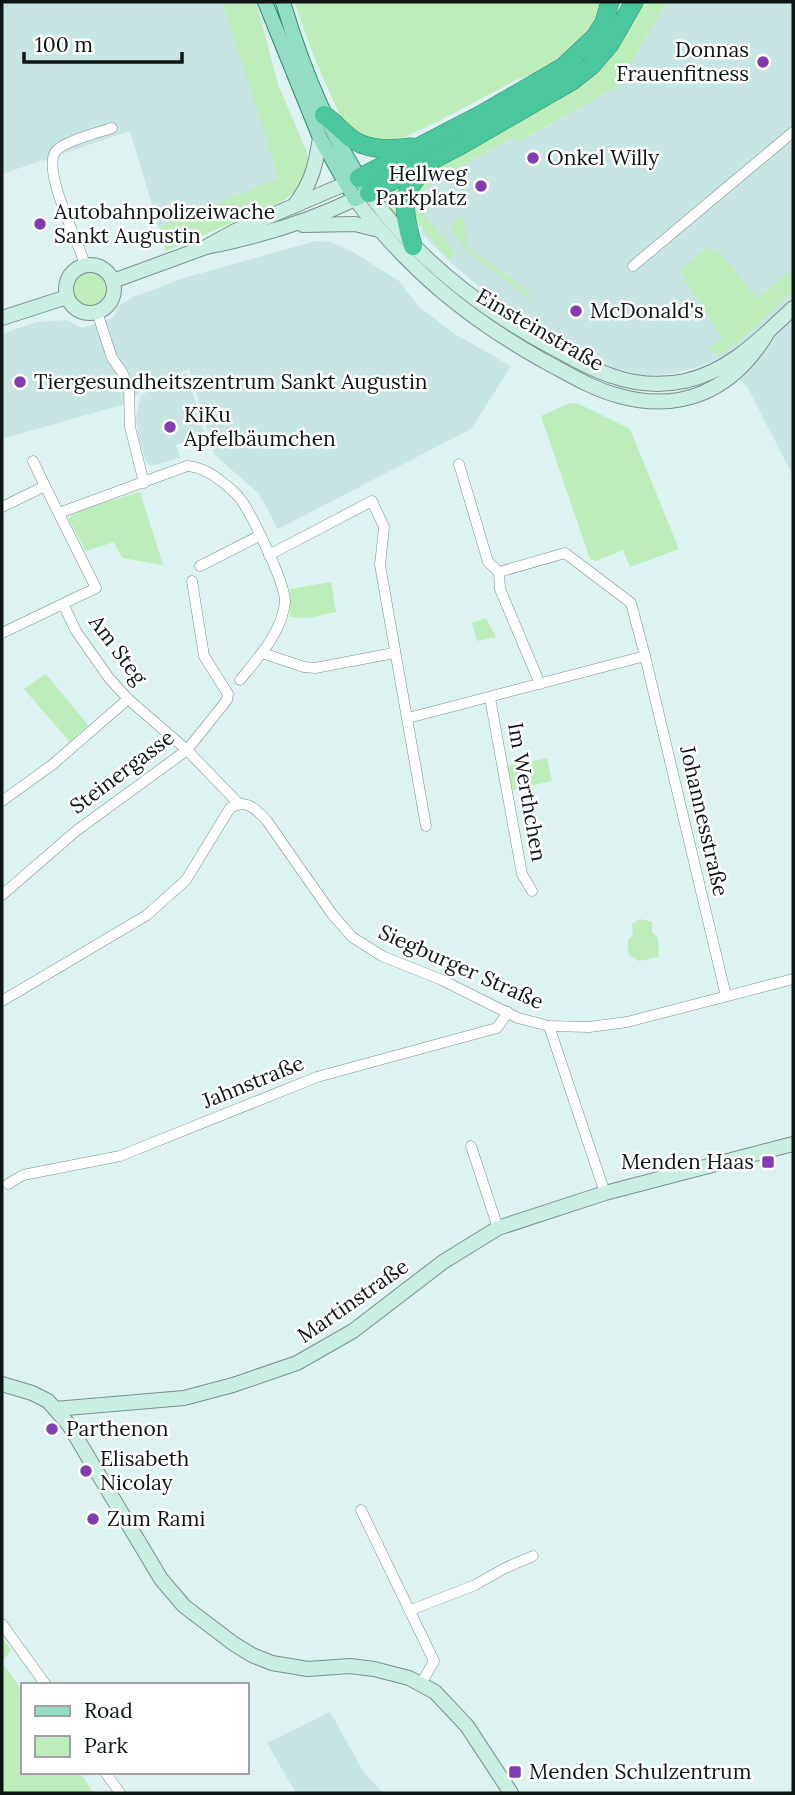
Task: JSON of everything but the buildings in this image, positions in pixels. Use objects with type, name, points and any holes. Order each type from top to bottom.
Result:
[{"type":"highway","points":[[352,181],[422,146],[563,67],[595,37],[604,23],[610,2]]},
{"type":"highway","points":[[362,196],[546,98],[582,74],[610,44],[634,2]]},
{"type":"highway","points":[[324,116],[355,141],[366,146],[392,149],[422,146]]},
{"type":"highway","points":[[413,246],[404,209],[408,192],[423,172],[463,144]]},
{"type":"main road","points":[[265,2],[320,138],[362,196]]},
{"type":"main road","points":[[283,2],[299,53],[352,181]]},
{"type":"street","points":[[85,265],[51,163],[56,150],[64,145],[112,128]]},
{"type":"street","points":[[633,266],[793,132]]},
{"type":"street","points":[[293,207],[308,187],[315,170],[320,138]]},
{"type":"street","points":[[206,247],[352,181]]},
{"type":"street","points":[[113,281],[206,247],[285,227],[362,196]]},
{"type":"street","name":"Einsteinstraße","points":[[362,196],[379,230],[430,283],[481,323],[560,370],[613,395],[667,401],[708,391],[738,372],[766,335],[793,308]]},
{"type":"street","name":"Einsteinstraße","points":[[362,196],[413,246],[466,292],[517,327],[598,371],[630,381],[667,383],[703,375],[729,362],[766,335]]},
{"type":"street","points":[[285,227],[341,224],[379,230]]},
{"type":"street","points":[[85,265],[105,270],[113,281],[114,289],[109,303],[97,312],[82,312],[70,303],[67,297],[65,289],[71,273],[85,265]]},
{"type":"street","points":[[2,318],[67,297]]},
{"type":"street","points":[[97,312],[112,358],[129,389],[130,427],[144,484]]},
{"type":"street","points":[[2,633],[96,588],[33,461]]},
{"type":"street","points":[[459,464],[488,562],[499,572],[500,589],[540,684]]},
{"type":"street","points":[[59,513],[187,466],[206,470],[239,496],[283,584],[285,601],[278,627],[262,653],[240,680]]},
{"type":"street","points":[[2,507],[45,486]]},
{"type":"street","points":[[269,555],[372,501],[384,527],[380,565],[426,826]]},
{"type":"street","points":[[200,566],[259,536]]},
{"type":"street","name":"Johannesstraße","points":[[499,572],[565,553],[631,603],[726,996]]},
{"type":"street","name":"Steinergasse","points":[[2,895],[76,831],[187,750],[227,700],[228,694],[204,656],[192,581]]},
{"type":"street","name":"Am Steg","points":[[63,604],[109,678],[187,750],[238,803]]},
{"type":"street","points":[[262,653],[315,668],[394,653]]},
{"type":"street","points":[[408,718],[645,656]]},
{"type":"street","points":[[2,801],[52,765],[128,698]]},
{"type":"street","name":"Im Werthchen","points":[[490,698],[522,874],[532,891]]},
{"type":"street","points":[[2,1001],[147,915],[186,880],[230,808],[238,803]]},
{"type":"street","name":"Siegburger Straße","points":[[238,803],[247,804],[267,821],[332,914],[352,937],[382,956],[442,980],[518,1018],[549,1026],[589,1027],[627,1022],[793,979]]},
{"type":"street","name":"Jahnstraße","points":[[8,1184],[23,1175],[120,1156],[317,1077],[497,1028],[508,1012]]},
{"type":"street","points":[[549,1026],[605,1193]]},
{"type":"street","name":"Martinstraße","points":[[55,1409],[184,1398],[297,1363],[353,1331],[443,1262],[498,1228],[605,1193],[793,1144]]},
{"type":"street","points":[[471,1146],[498,1228]]},
{"type":"street","points":[[2,1384],[48,1401],[69,1425],[162,1579],[191,1612],[234,1644],[272,1663],[308,1668],[374,1668],[397,1673],[435,1692],[467,1726],[510,1793]]},
{"type":"street","points":[[361,1510],[435,1661],[421,1685]]},
{"type":"street","points":[[411,1610],[475,1585],[533,1556]]},
{"type":"street","points":[[2,1624],[45,1683]]},
{"type":"street","points":[[106,1774],[120,1793]]},
{"type":"shaded area","points":[[2,2],[222,2],[280,179],[159,228],[130,131],[2,174]]},
{"type":"shaded area","points":[[667,2],[793,2],[793,476],[748,388],[718,359],[671,374],[645,375],[610,368],[562,344],[499,303],[451,263],[422,234],[421,205],[427,195],[423,189],[515,136],[519,142],[617,87]]},
{"type":"shaded area","points":[[316,241],[331,242],[353,252],[399,281],[419,307],[455,334],[511,366],[471,429],[278,529],[259,494],[215,455],[189,369],[140,392],[125,404],[2,439],[2,334],[37,322],[67,320],[82,328],[114,317],[118,306],[133,297],[187,277]]},
{"type":"shaded area","name":"KiKu Apfelbäumchen","points":[[187,373],[205,436],[176,445],[180,458],[151,466],[146,462],[136,418],[141,395]]},
{"type":"shaded area","points":[[330,1712],[364,1773],[383,1793],[296,1793],[267,1743]]},
{"type":"green space","points":[[222,2],[256,2],[278,84],[307,153],[308,167],[300,187],[283,201],[166,251],[159,228],[279,178]]},
{"type":"green space","points":[[294,2],[603,2],[594,24],[584,38],[550,64],[405,137],[382,141],[352,130],[341,118],[316,62]]},
{"type":"green space","points":[[642,2],[667,2],[617,87],[518,142],[515,136],[423,189],[427,195],[421,205],[421,211],[456,254],[449,259],[411,215],[412,197],[432,170],[564,95]]},
{"type":"green space","points":[[407,181],[399,219],[380,194]]},
{"type":"green space","points":[[461,216],[465,224],[467,246],[535,297],[525,295],[466,249],[451,230],[453,222]]},
{"type":"green space","points":[[708,246],[713,252],[717,249],[757,298],[793,269],[793,291],[748,334],[717,356],[709,348],[723,338],[679,271]]},
{"type":"green space","points":[[90,272],[102,277],[107,289],[102,301],[90,306],[78,301],[73,289],[78,277]]},
{"type":"green space","points":[[570,403],[577,403],[630,429],[679,549],[630,567],[623,550],[596,561],[590,559],[541,416]]},
{"type":"green space","points":[[140,492],[163,565],[122,558],[114,542],[86,551],[68,518],[80,510]]},
{"type":"green space","points":[[331,582],[336,612],[308,618],[290,617],[290,589]]},
{"type":"green space","points":[[486,618],[496,637],[477,641],[472,623]]},
{"type":"green space","points":[[46,674],[88,725],[70,742],[24,689]]},
{"type":"green space","points":[[547,758],[552,781],[513,790],[507,766]]},
{"type":"green space","points":[[640,919],[652,922],[652,932],[658,938],[659,957],[639,961],[628,954],[628,940],[633,935],[632,924]]},
{"type":"green space","points":[[2,1637],[11,1650],[2,1662]]},
{"type":"green space","points":[[2,1662],[21,1689],[21,1774],[80,1774],[94,1793],[2,1793]]},
{"type":"place","name":"Donnas Frauenfitness","points":[[763,62]]},
{"type":"place","name":"Onkel Willy","points":[[533,158]]},
{"type":"place","name":"Hellweg Parkplatz","points":[[481,186]]},
{"type":"place","name":"Autobahnpolizeiwache Sankt Augustin","points":[[40,224]]},
{"type":"place","name":"McDonald's","points":[[576,311]]},
{"type":"place","name":"Tiergesundheitszentrum Sankt Augustin","points":[[20,382]]},
{"type":"place","name":"KiKu Apfelbäumchen","points":[[170,427]]},
{"type":"place","name":"Menden Haas","points":[[768,1162]]},
{"type":"place","name":"Parthenon","points":[[52,1429]]},
{"type":"place","name":"Elisabeth Nicolay","points":[[86,1471]]},
{"type":"place","name":"Zum Rami","points":[[93,1519]]},
{"type":"place","name":"Menden Schulzentrum","points":[[515,1772]]}]
